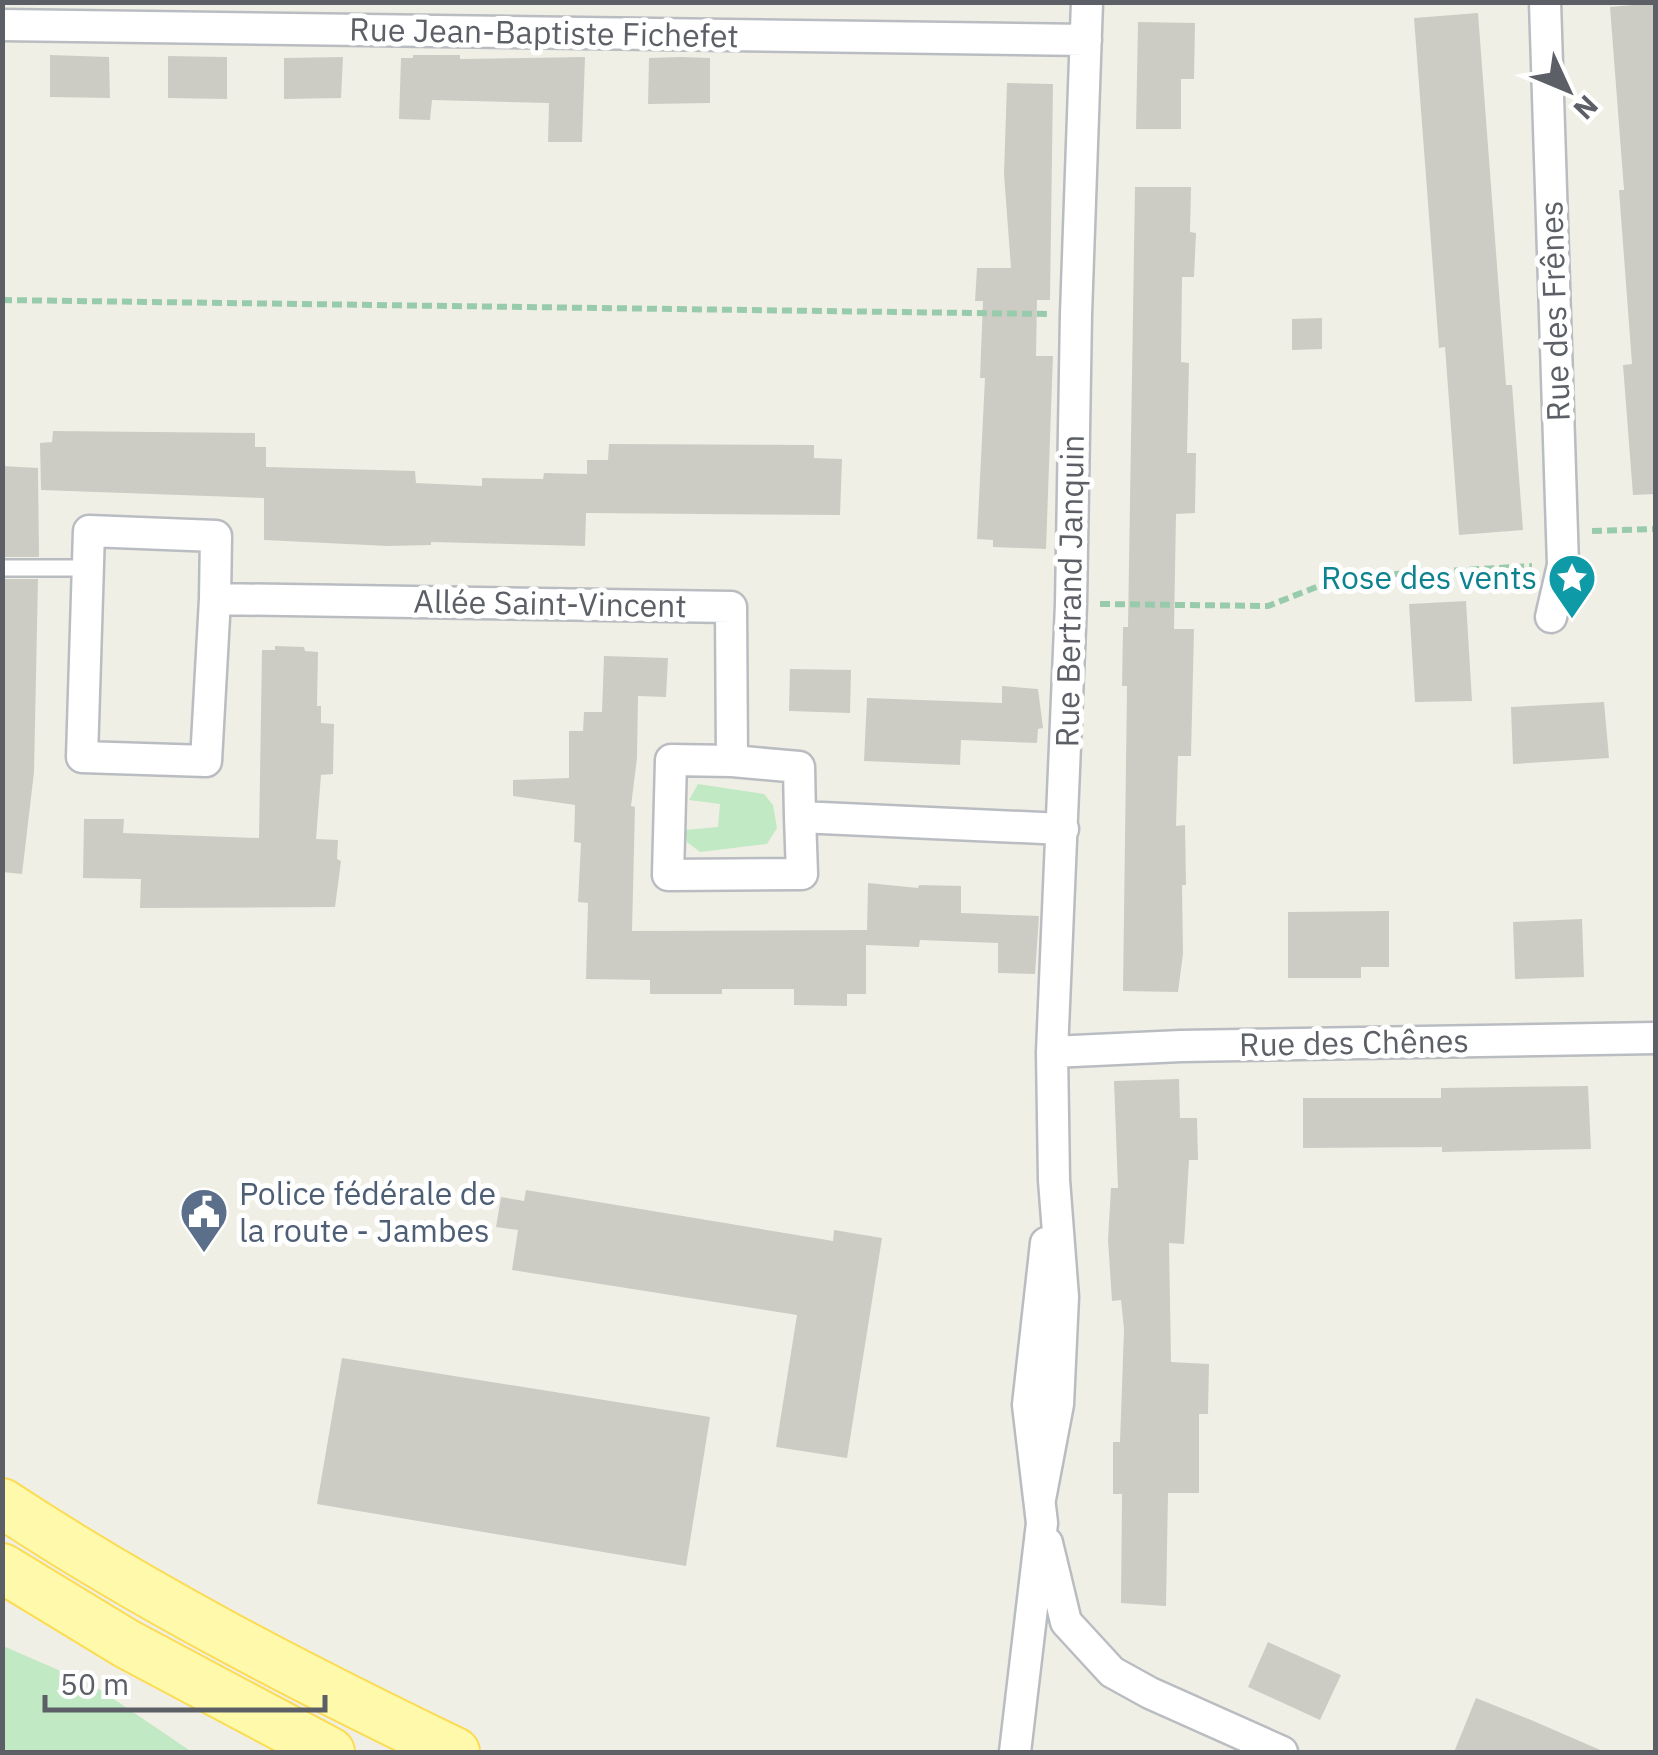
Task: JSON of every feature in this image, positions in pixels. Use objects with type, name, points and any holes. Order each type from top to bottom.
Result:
[{"type":"main road","points":[[2,1503],[154,1595],[320,1687],[455,1752]]},
{"type":"main road","points":[[2,1568],[127,1644],[330,1752]]},
{"type":"street","name":"Rue Bertrand Janquin","points":[[1015,1752],[1041,1511],[1028,1405],[1054,1180],[1052,1052],[1071,604],[1087,2]]},
{"type":"street","name":"Rue des Frênes","points":[[1545,2],[1563,564],[1551,618]]},
{"type":"street","name":"Rue Jean-Baptiste Fichefet","points":[[2,25],[1086,40]]},
{"type":"street","points":[[90,531],[216,536],[215,599],[206,761],[82,757],[90,531]]},
{"type":"street","name":"Allée Saint-Vincent","points":[[215,599],[732,607],[732,761]]},
{"type":"street","points":[[671,760],[799,766],[800,818],[802,874],[668,876],[671,760]]},
{"type":"street","points":[[800,818],[1063,829]]},
{"type":"street","name":"Rue des Chênes","points":[[1052,1052],[1181,1046],[1656,1038]]},
{"type":"street","points":[[1041,1511],[1066,1622],[1112,1672],[1150,1694],[1282,1752]]},
{"type":"lane","points":[[2,568],[88,568]]},
{"type":"path","points":[[2,300],[1076,314]]},
{"type":"path","points":[[1562,532],[1656,529]]},
{"type":"path","points":[[1071,604],[1268,606],[1342,576],[1563,564]]},
{"type":"green space","points":[[698,784],[764,794],[773,805],[777,828],[767,844],[700,852],[687,842],[684,830],[718,827],[720,804],[689,800]]},
{"type":"green space","points":[[3,1646],[93,1685],[192,1752],[3,1752]]},
{"type":"building","points":[[1656,3],[1656,494],[1633,495],[1623,365],[1632,364],[1619,190],[1624,190],[1610,7]]},
{"type":"building","points":[[1478,13],[1506,385],[1512,385],[1523,530],[1459,535],[1445,347],[1439,348],[1414,18]]},
{"type":"building","points":[[1138,22],[1195,23],[1194,79],[1181,79],[1181,129],[1136,129]]},
{"type":"building","points":[[50,55],[109,57],[110,98],[50,97]]},
{"type":"building","points":[[460,55],[460,59],[585,57],[582,142],[548,142],[549,103],[432,100],[430,120],[399,119],[401,58]]},
{"type":"building","points":[[168,56],[227,57],[227,99],[168,98]]},
{"type":"building","points":[[343,57],[341,98],[284,99],[284,58]]},
{"type":"building","points":[[649,58],[710,58],[710,103],[648,104]]},
{"type":"building","points":[[1007,83],[1053,84],[1050,300],[1037,300],[1036,356],[1053,356],[1046,549],[993,547],[993,540],[977,539],[985,378],[980,378],[983,301],[975,301],[977,268],[1011,268],[1004,174]]},
{"type":"building","points":[[1135,187],[1191,187],[1190,232],[1196,233],[1194,277],[1182,277],[1181,362],[1189,363],[1187,453],[1196,453],[1195,513],[1176,514],[1174,629],[1194,629],[1191,756],[1178,756],[1176,826],[1185,825],[1186,885],[1182,885],[1183,954],[1178,992],[1123,991],[1127,686],[1122,686],[1123,627],[1128,627]]},
{"type":"building","points":[[1322,318],[1322,349],[1292,350],[1292,319]]},
{"type":"building","points":[[53,431],[255,433],[255,447],[266,447],[266,467],[415,471],[416,483],[482,486],[482,478],[543,479],[544,473],[587,474],[587,460],[608,460],[609,444],[814,445],[814,458],[842,459],[840,515],[586,513],[585,546],[431,542],[388,546],[264,540],[264,498],[41,490],[40,443],[52,442]]},
{"type":"building","points":[[2,466],[38,468],[39,557],[2,557]]},
{"type":"building","points":[[2,579],[38,579],[34,772],[22,874],[2,872]]},
{"type":"building","points":[[1466,601],[1472,701],[1415,702],[1409,604]]},
{"type":"building","points":[[275,646],[304,647],[305,651],[318,652],[317,706],[321,706],[321,723],[334,724],[333,774],[321,775],[316,839],[338,840],[337,859],[341,861],[335,907],[140,908],[141,879],[83,878],[84,819],[124,819],[123,833],[259,838],[262,650],[275,650]]},
{"type":"building","points":[[604,656],[668,658],[666,697],[638,696],[631,806],[635,807],[632,931],[867,930],[868,883],[918,888],[961,886],[961,913],[1039,916],[1035,974],[998,973],[998,943],[920,940],[919,947],[866,945],[866,994],[847,994],[847,1006],[794,1005],[794,989],[650,994],[650,980],[586,979],[588,903],[578,902],[581,843],[574,842],[575,805],[513,796],[513,780],[569,778],[569,731],[583,731],[584,712],[602,712]]},
{"type":"building","points":[[790,669],[851,670],[850,713],[789,711]]},
{"type":"building","points":[[1002,686],[1038,689],[1043,728],[1038,729],[1037,743],[961,740],[960,765],[864,761],[867,698],[1002,703]]},
{"type":"building","points":[[1604,702],[1609,758],[1513,764],[1511,707]]},
{"type":"building","points":[[1389,911],[1389,967],[1361,967],[1361,978],[1288,978],[1288,912]]},
{"type":"building","points":[[1582,919],[1584,977],[1515,979],[1513,922]]},
{"type":"building","points":[[1179,1079],[1180,1118],[1197,1118],[1198,1160],[1189,1160],[1184,1244],[1169,1243],[1171,1362],[1209,1364],[1208,1414],[1199,1414],[1199,1493],[1168,1493],[1166,1606],[1121,1603],[1122,1494],[1113,1494],[1113,1442],[1120,1442],[1124,1329],[1121,1300],[1112,1301],[1108,1240],[1111,1188],[1118,1188],[1114,1081]]},
{"type":"building","points":[[1588,1086],[1591,1149],[1442,1152],[1442,1147],[1303,1148],[1303,1098],[1441,1098],[1441,1088]]},
{"type":"building","points":[[526,1190],[833,1241],[834,1230],[882,1238],[847,1458],[776,1447],[797,1315],[512,1270],[518,1230],[496,1227],[501,1197],[524,1201]]},
{"type":"building","points":[[342,1358],[710,1417],[686,1566],[317,1504]]},
{"type":"building","points":[[1268,1642],[1341,1675],[1320,1720],[1248,1687]]},
{"type":"building","points":[[1476,1698],[1531,1720],[1605,1752],[1454,1752]]},
{"type":"place","name":"Rose des vents","points":[[1572,620]]},
{"type":"place","name":"Police fédérale de la route - Jambes","points":[[204,1254]]}]
